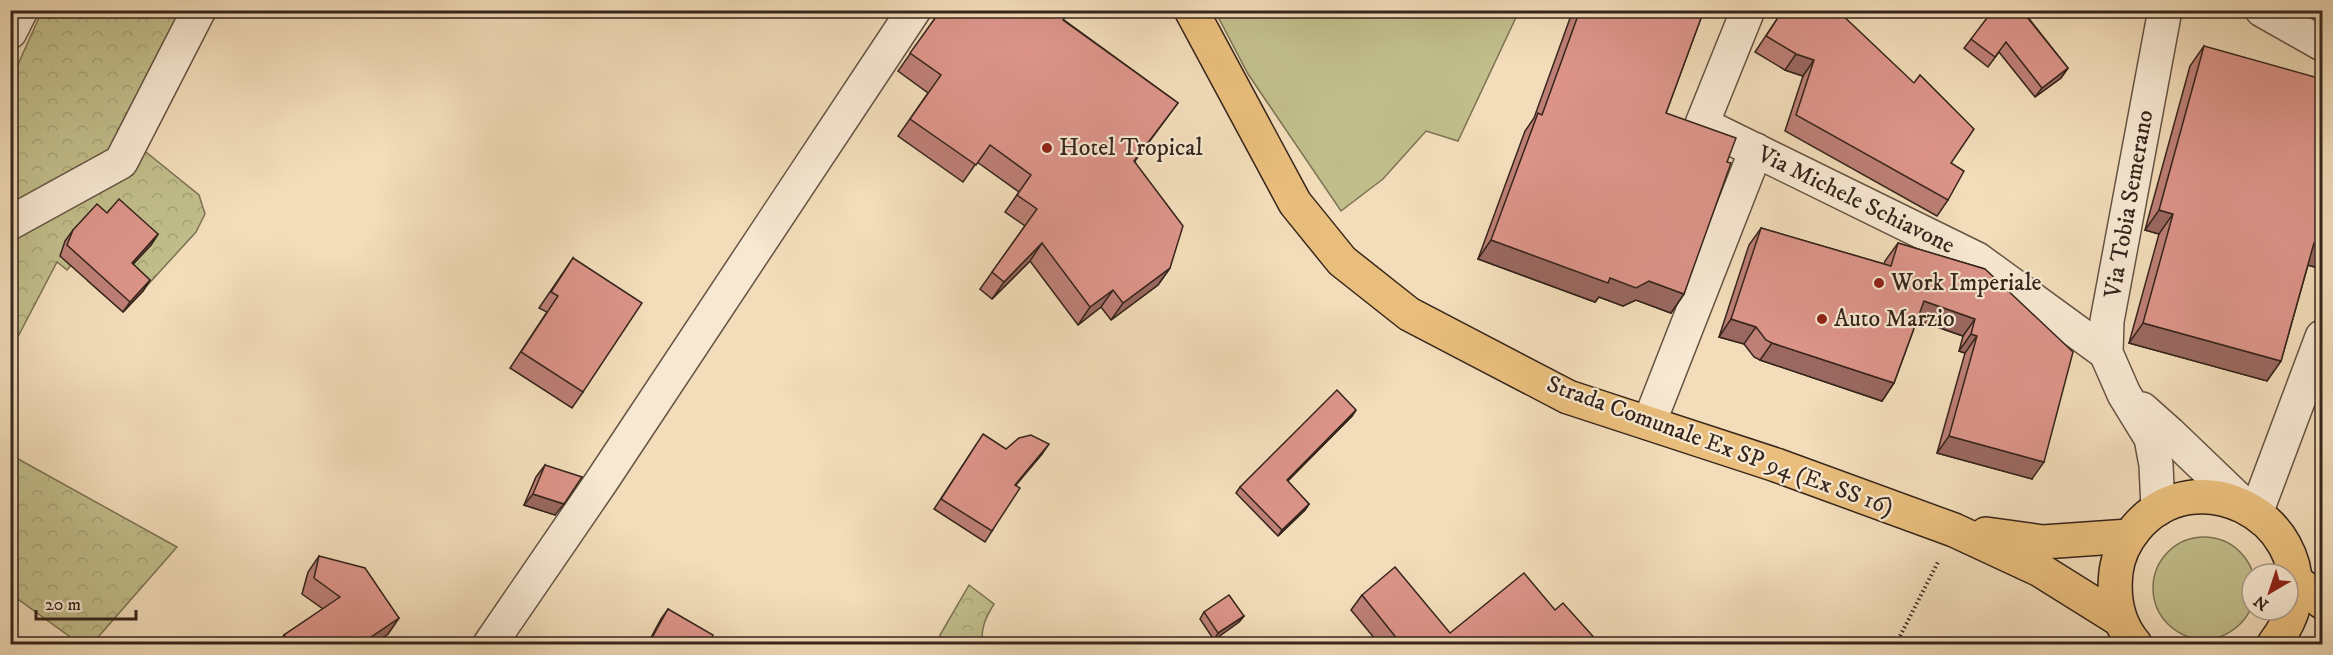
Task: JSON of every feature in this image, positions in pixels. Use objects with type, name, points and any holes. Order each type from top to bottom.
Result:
[{"type":"main road","name":"Strada Comunale Ex SP 94 (Ex SS 16)","points":[[1191,10],[1295,203],[1342,261],[1409,314],[1568,397],[1776,465],[1954,530],[2040,570],[2128,632]]},
{"type":"main road","points":[[2128,632],[2114,591],[2117,562],[2129,536],[2157,509],[2185,498],[2214,496],[2249,508],[2276,531],[2291,562]]},
{"type":"main road","name":"Strada Comunale Ex SP 94 (Ex SS 16)","points":[[1954,530],[2043,542],[2129,536]]},
{"type":"main road","points":[[2300,584],[2322,602]]},
{"type":"main road","points":[[2274,645],[2288,622]]},
{"type":"street","points":[[10,33],[21,10]]},
{"type":"street","points":[[10,223],[121,162],[199,10]]},
{"type":"street","points":[[490,645],[608,472],[914,10]]},
{"type":"street","name":"Via Michele Schiavone","points":[[1748,10],[1702,124],[1977,259],[2106,352]]},
{"type":"street","name":"Via Tobia Semerano","points":[[2157,509],[2157,465],[2151,438],[2124,394],[2106,352],[2107,321],[2165,10]]},
{"type":"street","points":[[2262,10],[2322,44]]},
{"type":"street","points":[[1649,423],[1756,150]]},
{"type":"street","points":[[2249,508],[2322,337]]},
{"type":"street","name":"Via Tobia Semerano","points":[[2124,394],[2249,508]]},
{"type":"path","points":[[1896,645],[1954,530]]},
{"type":"green space","points":[[42,11],[189,11],[125,135],[199,195],[205,214],[196,232],[123,312],[88,281],[82,252],[67,270],[57,262],[11,350],[11,80]]},
{"type":"green space","points":[[1215,11],[1519,11],[1458,141],[1426,131],[1383,179],[1341,211],[1248,74]]},
{"type":"green space","points":[[11,455],[177,547],[92,644],[80,644],[11,594]]},
{"type":"green space","points":[[2194,538],[2214,538],[2232,545],[2248,562],[2240,562],[2242,622],[2232,631],[2214,638],[2194,638],[2176,631],[2161,616],[2154,598],[2154,578],[2161,560],[2176,545]]},
{"type":"green space","points":[[969,585],[994,604],[984,623],[983,644],[940,644],[940,635]]},
{"type":"building","points":[[941,10],[1070,10],[1063,20],[1178,103],[1134,161],[1183,226],[1170,268],[1123,303],[1113,290],[1090,307],[1042,243],[1004,282],[992,272],[1037,209],[1017,195],[1031,175],[990,145],[976,165],[910,119],[941,75],[910,53]]},
{"type":"building","points":[[1580,10],[1704,10],[1666,113],[1736,138],[1727,162],[1731,163],[1684,294],[1649,281],[1636,288],[1610,278],[1608,283],[1491,240],[1538,113],[1542,115]]},
{"type":"building","points":[[1783,10],[1837,10],[1914,83],[1920,75],[1974,129],[1951,163],[1964,171],[1948,200],[1796,115],[1814,60],[1796,54],[1766,36]]},
{"type":"building","points":[[1993,10],[2030,10],[2026,16],[2068,68],[2042,88],[2006,42],[1995,57],[1971,39]]},
{"type":"building","points":[[2204,46],[2322,79],[2322,246],[2314,243],[2281,361],[2143,323],[2173,214],[2159,210]]},
{"type":"building","points":[[119,199],[158,234],[132,263],[150,280],[130,302],[67,245],[73,230],[97,204],[107,213]]},
{"type":"building","points":[[1761,228],[1891,266],[1898,243],[1985,269],[2073,352],[2044,462],[1949,436],[1977,336],[1971,334],[1975,319],[1924,301],[1894,383],[1772,343],[1766,340],[1756,327],[1731,319]]},
{"type":"building","points":[[573,258],[642,303],[583,392],[521,352],[558,296],[551,292]]},
{"type":"building","points":[[1337,390],[1356,410],[1287,480],[1309,504],[1282,530],[1240,487]]},
{"type":"building","points":[[983,434],[1006,449],[1019,438],[1031,435],[1049,444],[1015,485],[1020,488],[992,531],[941,499]]},
{"type":"building","points":[[545,465],[582,477],[564,504],[533,494]]},
{"type":"building","points":[[319,556],[365,568],[399,618],[359,645],[291,645],[284,635],[340,597],[314,578]]},
{"type":"building","points":[[1395,567],[1450,633],[1524,573],[1555,610],[1563,603],[1599,643],[1597,645],[1508,645],[1502,638],[1495,645],[1402,645],[1362,595]]},
{"type":"building","points":[[1229,595],[1244,616],[1218,633],[1204,612]]},
{"type":"building","points":[[668,609],[713,635],[708,645],[648,645]]},
{"type":"place","name":"Hotel Tropical","points":[[1047,148]]},
{"type":"place","name":"Work Imperiale","points":[[1879,283]]},
{"type":"place","name":"Auto Marzio","points":[[1822,319]]}]
